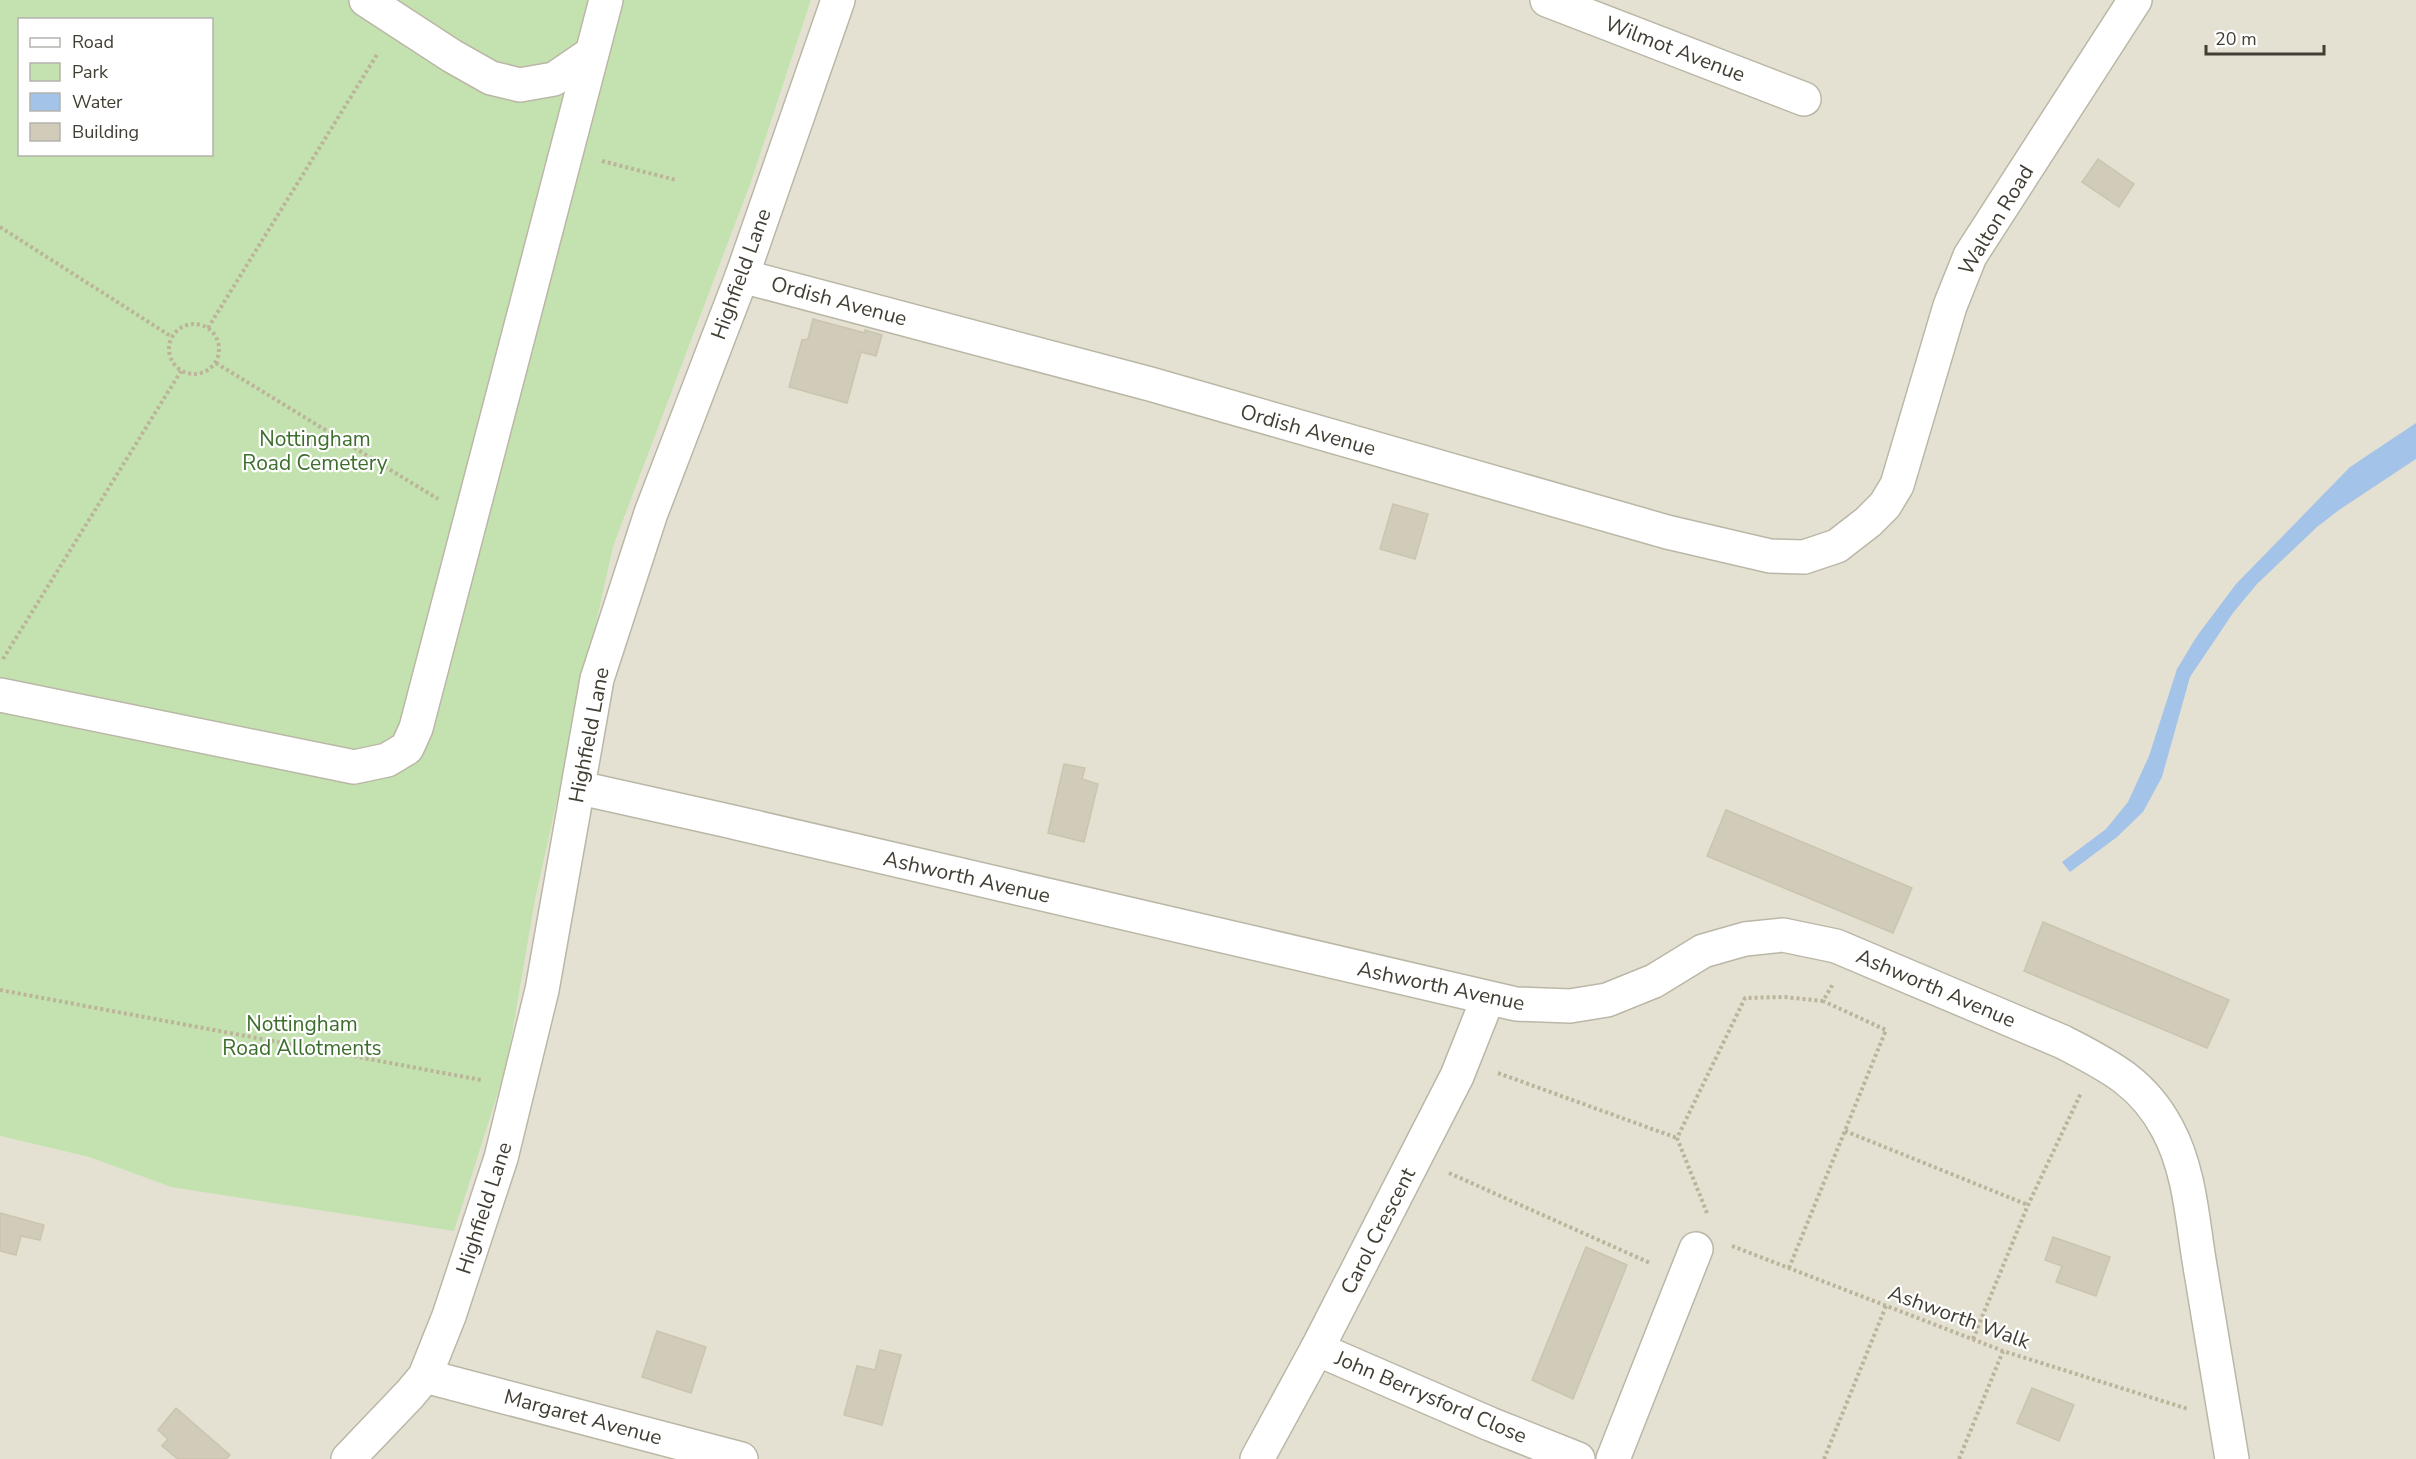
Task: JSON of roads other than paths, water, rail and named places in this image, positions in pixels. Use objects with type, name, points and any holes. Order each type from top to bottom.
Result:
[{"type":"street","points":[[366,0],[491,78],[520,85],[554,79],[592,52]]},
{"type":"street","points":[[0,695],[354,767],[387,760],[407,748],[416,728],[606,0]]},
{"type":"street","name":"Highfield Lane","points":[[348,1459],[425,1376],[449,1316],[501,1158],[543,990],[561,877],[580,788],[597,679],[651,513],[742,276],[838,0]]},
{"type":"street","name":"Wilmot Avenue","points":[[1547,0],[1804,99]]},
{"type":"street","name":"Walton Road","points":[[1868,522],[1885,505],[1897,485],[1950,306],[1970,256],[2135,0]]},
{"type":"street","name":"Ordish Avenue","points":[[742,276],[1150,384],[1667,532],[1770,556],[1804,557],[1821,553],[1853,536],[1868,522]]},
{"type":"street","name":"Ashworth Avenue","points":[[580,788],[1516,1004],[1570,1006],[1607,1000],[1654,981],[1703,951],[1761,937],[1783,935],[1836,946],[1851,952],[2063,1042],[2124,1075],[2146,1099],[2167,1127],[2185,1174],[2232,1459]]},
{"type":"street","name":"Carol Crescent","points":[[1257,1459],[1317,1349],[1415,1158],[1463,1060],[1488,998]]},
{"type":"street","points":[[1613,1459],[1690,1264]]},
{"type":"street","name":"John Berrysford Close","points":[[1317,1349],[1578,1459]]},
{"type":"street","name":"Margaret Avenue","points":[[425,1376],[741,1459]]},
{"type":"water","points":[[2416,423],[2416,459],[2317,527],[2257,584],[2233,613],[2190,677],[2162,777],[2143,812],[2117,837],[2070,872],[2062,862],[2106,829],[2128,802],[2149,756],[2177,669],[2197,636],[2236,584],[2350,467]]},
{"type":"park label","name":"Nottingham Road Cemetery","points":[[315,451]]},
{"type":"park label","name":"Nottingham Road Allotments","points":[[302,1036]]}]
